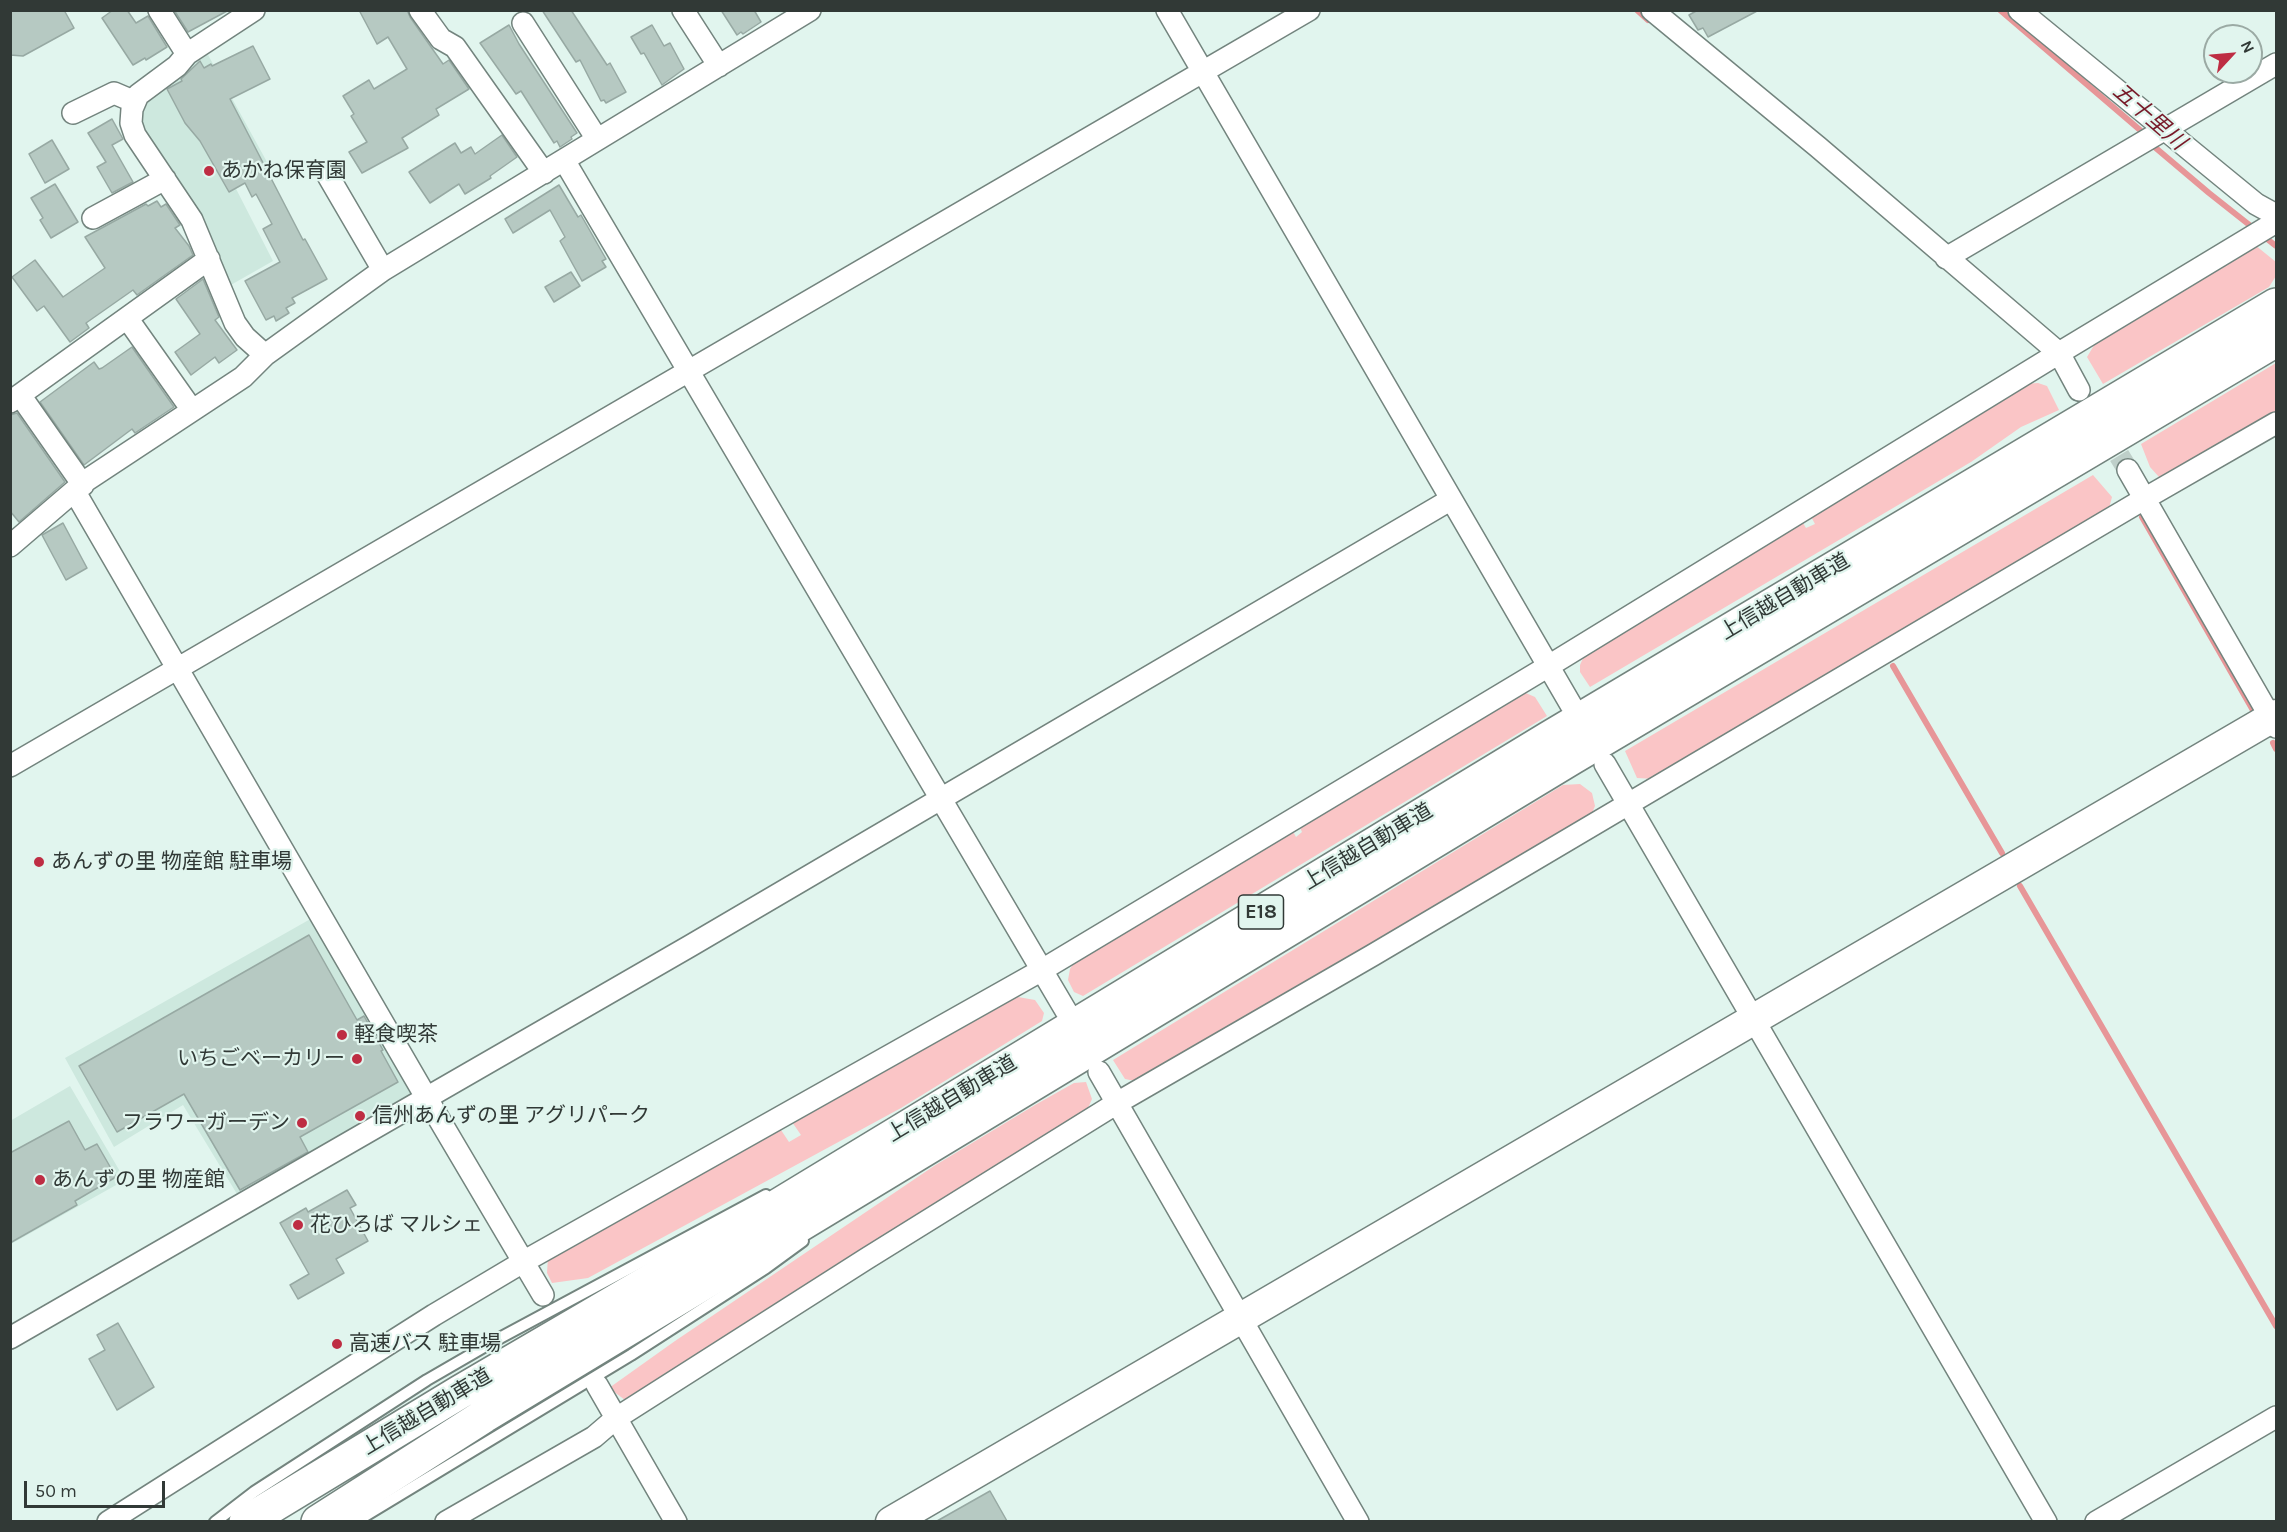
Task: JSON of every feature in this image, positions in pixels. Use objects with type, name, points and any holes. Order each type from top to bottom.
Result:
[{"type":"highway","name":"上信越自動車道","points":[[318,1521],[953,1115],[1570,726],[2277,305]]},
{"type":"highway","name":"上信越自動車道","points":[[246,1521],[460,1392],[746,1225],[953,1115],[1580,753],[2277,340]]},
{"type":"street","points":[[159,10],[187,54]]},
{"type":"street","points":[[254,10],[187,54],[177,66],[138,95],[131,123],[135,135],[192,220],[235,323],[244,338],[265,355]]},
{"type":"street","points":[[420,10],[441,39],[455,47],[544,173]]},
{"type":"street","points":[[683,10],[719,66]]},
{"type":"street","points":[[10,546],[79,488],[243,377],[265,355],[383,270],[810,10]]},
{"type":"street","points":[[1167,10],[1570,705]]},
{"type":"street","points":[[10,766],[1310,10]]},
{"type":"street","points":[[108,1521],[434,1315],[523,1262],[1042,970],[1547,667],[2276,220],[2162,132],[2019,10]]},
{"type":"street","points":[[1665,14],[2059,353],[2079,390]]},
{"type":"street","points":[[523,22],[597,139]]},
{"type":"street","points":[[1946,258],[2277,64]]},
{"type":"street","points":[[73,113],[114,93],[135,102]]},
{"type":"street","points":[[564,160],[1066,1011]]},
{"type":"street","points":[[327,174],[383,270]]},
{"type":"street","points":[[93,218],[165,179]]},
{"type":"street","points":[[209,259],[15,399],[79,488],[178,669],[543,1295]]},
{"type":"street","points":[[127,318],[192,410]]},
{"type":"street","points":[[446,1521],[594,1437],[615,1419],[1117,1103],[2277,423]]},
{"type":"street","points":[[891,1521],[1754,1019],[2275,720],[2128,470]]},
{"type":"street","points":[[10,1338],[690,946],[1450,500]]},
{"type":"street","points":[[1605,764],[2046,1521]]},
{"type":"street","points":[[1099,1072],[1358,1521]]},
{"type":"street","points":[[597,1385],[676,1521]]},
{"type":"street","points":[[2096,1521],[2277,1417]]},
{"type":"lane","points":[[817,1168],[953,1115]]},
{"type":"lane","points":[[840,1214],[953,1115]]},
{"type":"lane","points":[[215,1521],[254,1492],[427,1380],[496,1340],[775,1190]]},
{"type":"lane","points":[[356,1521],[631,1355],[766,1268],[813,1234]]},
{"type":"shaded area","name":"あかね保育園","points":[[207,53],[267,162],[232,181],[273,261],[229,286],[141,128],[140,115],[146,98],[173,81]]},
{"type":"shaded area","points":[[2255,245],[2276,262],[2276,276],[2269,287],[2103,384],[2087,357],[2096,342]]},
{"type":"shaded area","points":[[2276,363],[2276,417],[2169,478],[2159,477],[2150,467],[2141,444]]},
{"type":"shaded area","points":[[2038,383],[2047,386],[2059,410],[2021,427],[1971,462],[1590,687],[1580,672],[1580,665],[1587,649],[1800,518],[1806,528],[1815,524],[1808,511],[2025,384]]},
{"type":"shaded area","points":[[2093,475],[2112,497],[2108,512],[1655,779],[1637,778],[1625,751]]},
{"type":"shaded area","points":[[1521,691],[1535,697],[1547,716],[1083,996],[1074,992],[1068,980],[1070,969],[1076,959],[1291,828],[1296,837],[1302,832],[1298,823]]},
{"type":"shaded area","points":[[1580,784],[1592,793],[1595,806],[1589,820],[1140,1082],[1125,1079],[1113,1060],[1563,785]]},
{"type":"shaded area","points":[[314,917],[413,1098],[240,1199],[183,1105],[114,1147],[65,1058]]},
{"type":"shaded area","points":[[1018,997],[1035,1000],[1044,1013],[1042,1021],[901,1108],[588,1278],[552,1283],[547,1273],[548,1257],[779,1127],[789,1142],[801,1135],[792,1122],[879,1075],[1009,999]]},
{"type":"shaded area","points":[[1086,1082],[1092,1099],[1085,1115],[944,1197],[635,1399],[625,1400],[609,1388],[934,1166],[1074,1083]]},
{"type":"shaded area","points":[[70,1086],[125,1180],[11,1244],[10,1121]]},
{"type":"building","points":[[10,10],[64,10],[74,28],[23,56],[10,55]]},
{"type":"building","points":[[113,10],[127,10],[136,23],[148,16],[167,47],[133,65],[102,18]]},
{"type":"building","points":[[174,10],[229,10],[188,32]]},
{"type":"building","points":[[359,10],[407,10],[443,64],[449,60],[469,89],[436,109],[439,115],[402,138],[408,148],[362,173],[349,152],[367,142],[351,116],[354,114],[343,96],[369,80],[374,89],[407,69],[388,37],[377,44]]},
{"type":"building","points":[[542,10],[571,10],[607,65],[610,63],[626,92],[606,103],[604,100],[601,101],[580,60],[576,62]]},
{"type":"building","points":[[721,10],[754,10],[761,22],[743,34],[741,32],[737,35]]},
{"type":"building","points":[[1698,10],[1759,10],[1708,37],[1703,28],[1698,30],[1689,15]]},
{"type":"building","points":[[509,25],[577,133],[560,147],[557,141],[554,143],[521,91],[516,94],[480,43]]},
{"type":"building","points":[[652,25],[664,46],[670,43],[684,69],[662,85],[644,53],[641,54],[631,37]]},
{"type":"building","points":[[253,46],[270,79],[230,99],[303,240],[305,239],[327,279],[292,298],[295,303],[286,308],[289,313],[276,321],[274,316],[266,320],[245,281],[280,262],[263,229],[272,224],[256,194],[252,197],[245,183],[229,192],[200,141],[185,123],[167,89],[182,81],[181,79],[200,61],[204,68],[211,64],[212,66]]},
{"type":"building","points":[[112,119],[123,139],[112,145],[133,182],[112,193],[97,167],[106,162],[88,133]]},
{"type":"building","points":[[502,135],[517,157],[490,176],[491,178],[465,194],[459,184],[430,203],[409,172],[455,143],[461,153],[471,147],[475,154]]},
{"type":"building","points":[[52,140],[69,169],[45,183],[29,154]]},
{"type":"building","points":[[55,184],[78,222],[51,238],[31,198]]},
{"type":"building","points":[[559,185],[578,217],[581,215],[606,259],[602,261],[606,267],[582,281],[560,241],[565,237],[550,210],[513,233],[505,219]]},
{"type":"building","points":[[157,201],[161,207],[166,204],[180,225],[175,228],[193,255],[137,295],[133,290],[86,323],[89,328],[70,342],[44,306],[37,311],[12,277],[35,260],[63,297],[105,268],[85,237],[146,204],[148,206]]},
{"type":"building","points":[[571,272],[580,286],[554,302],[545,287]]},
{"type":"building","points":[[203,279],[219,317],[215,320],[237,350],[219,363],[215,357],[191,375],[175,352],[200,334],[176,299]]},
{"type":"building","points":[[132,347],[174,407],[135,433],[132,429],[84,465],[40,402],[94,362],[99,369],[102,368]]},
{"type":"building","points":[[17,413],[65,482],[19,522],[10,511],[10,415]]},
{"type":"building","points":[[63,523],[87,568],[66,580],[42,535]]},
{"type":"building","points":[[309,935],[357,1020],[364,1016],[398,1082],[300,1137],[308,1152],[240,1190],[184,1094],[117,1132],[79,1066]]},
{"type":"building","name":"あんずの里 物産館","points":[[69,1121],[85,1150],[97,1144],[116,1177],[75,1201],[77,1205],[10,1243],[10,1153]]},
{"type":"building","points":[[347,1190],[356,1205],[350,1208],[368,1241],[336,1259],[344,1273],[298,1299],[290,1285],[309,1274],[280,1223],[306,1208],[308,1212]]},
{"type":"building","points":[[118,1323],[154,1387],[117,1410],[89,1359],[105,1350],[97,1335]]},
{"type":"building","points":[[990,1491],[1007,1521],[937,1521]]},
{"type":"waterway","points":[[1637,10],[1648,20]]},
{"type":"waterway","name":"五十里川","points":[[2000,10],[2140,130],[2144,136]]},
{"type":"waterway","name":"五十里川","points":[[2151,144],[2276,246]]},
{"type":"waterway","points":[[2142,517],[2254,712]]},
{"type":"waterway","points":[[1893,666],[2002,853]]},
{"type":"waterway","points":[[2273,743],[2276,749]]},
{"type":"waterway","points":[[2020,886],[2276,1326]]},
{"type":"tunnel","points":[[2103,429],[2128,470]]},
{"type":"place","name":"あかね保育園","points":[[209,171]]},
{"type":"place","name":"あんずの里 物産館 駐車場","points":[[39,862]]},
{"type":"place","name":"軽食喫茶","points":[[342,1035]]},
{"type":"place","name":"いちごベーカリー","points":[[357,1059]]},
{"type":"place","name":"信州あんずの里 アグリパーク","points":[[360,1116]]},
{"type":"place","name":"フラワーガーデン","points":[[302,1123]]},
{"type":"place","name":"あんずの里 物産館","points":[[40,1180]]},
{"type":"place","name":"花ひろば マルシェ","points":[[298,1225]]},
{"type":"place","name":"高速バス 駐車場","points":[[337,1344]]}]
